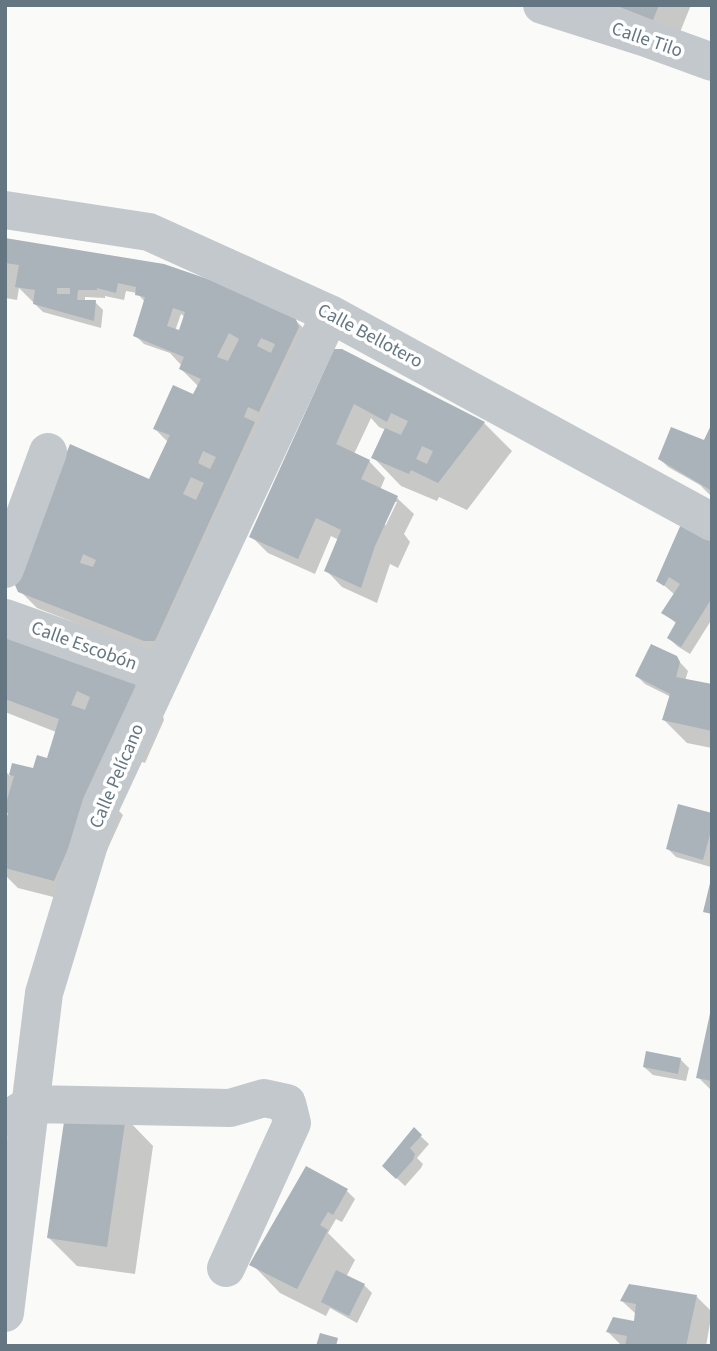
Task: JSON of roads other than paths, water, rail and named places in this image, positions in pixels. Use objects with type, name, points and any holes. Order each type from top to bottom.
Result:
[{"type":"street","name":"Calle Tilo","points":[[542,5],[712,62]]},
{"type":"street","name":"Calle Bellotero","points":[[5,210],[149,232],[330,314],[712,522]]},
{"type":"street","name":"Calle Pelícano","points":[[5,1313],[18,1113],[44,993],[101,805],[330,314]]},
{"type":"street","points":[[5,569],[48,452]]},
{"type":"street","name":"Calle Escobón","points":[[5,618],[162,674]]},
{"type":"street","points":[[18,1113],[230,1108],[264,1098],[287,1103],[292,1123],[226,1268]]}]
